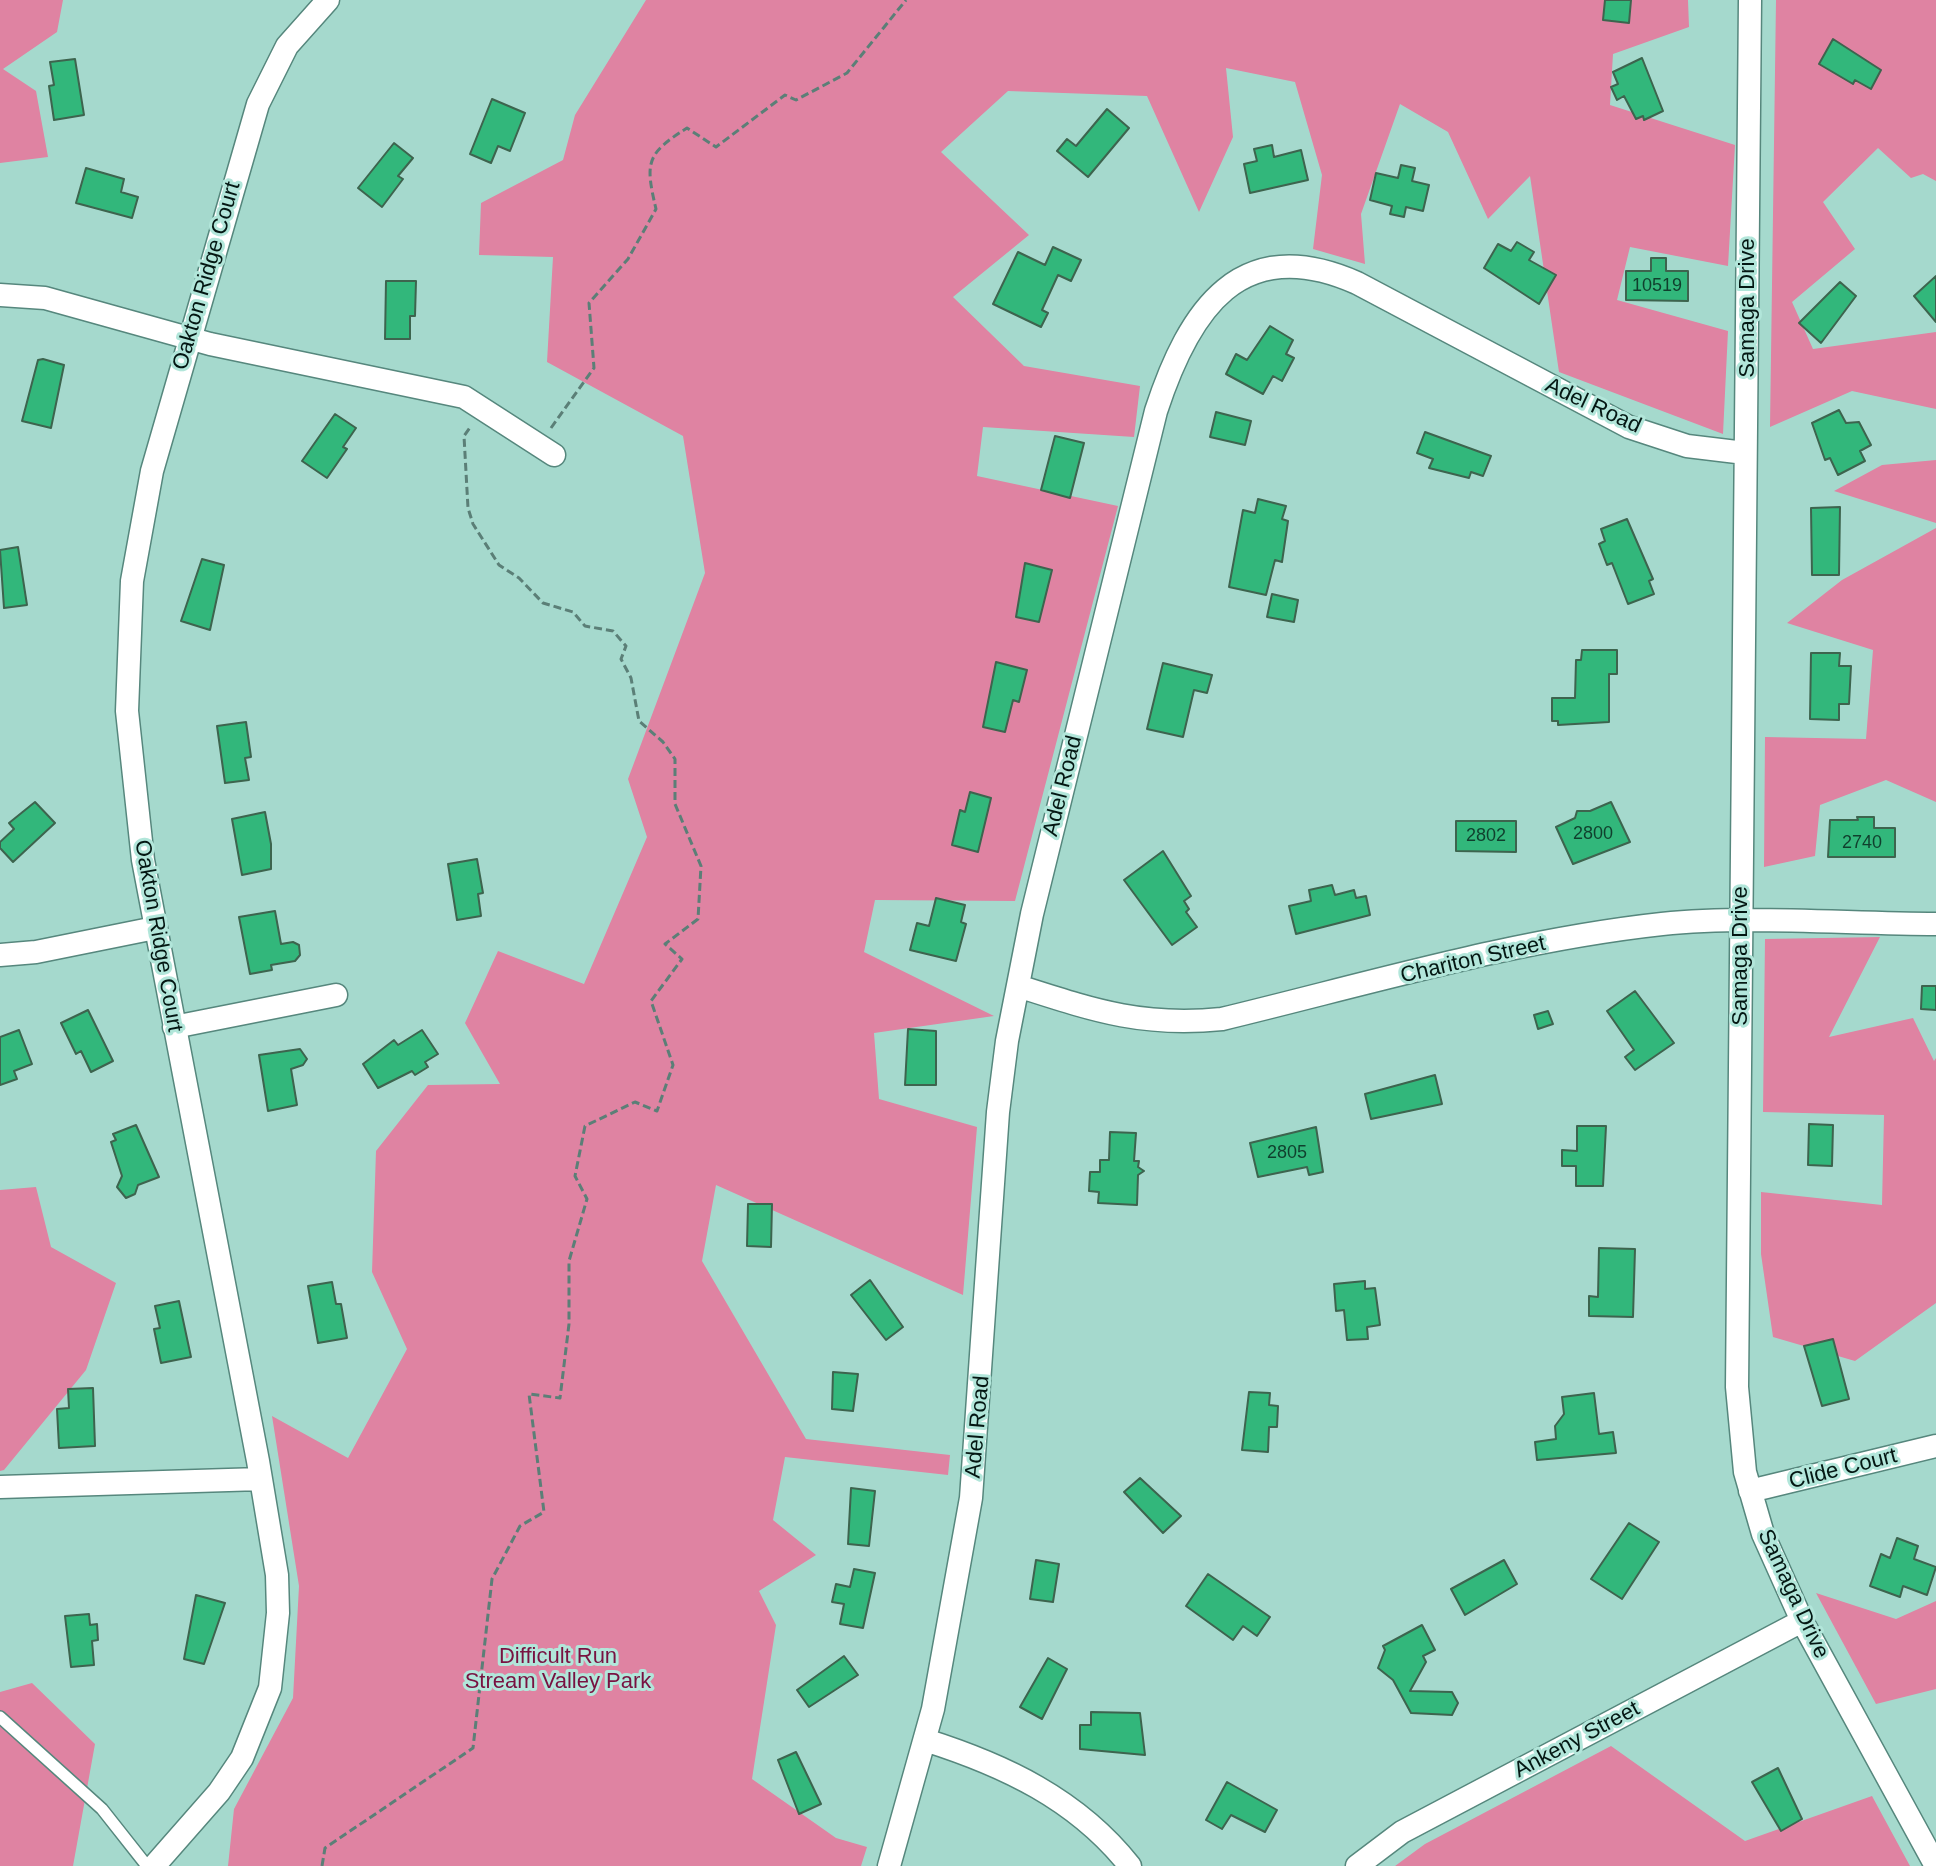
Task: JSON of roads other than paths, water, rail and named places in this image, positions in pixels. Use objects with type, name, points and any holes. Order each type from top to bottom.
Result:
[{"type":"street","name":"Oakton Ridge Court","points":[[154,1866],[219,1792],[242,1758],[270,1688],[276,1652],[278,1600],[261,1479],[155,928],[132,786],[127,711],[127,636],[140,526],[189,338],[265,85],[287,46],[328,0]]},
{"type":"street","name":"Samaga Drive","points":[[1750,0],[1737,1387],[1740,1439],[1750,1491],[1763,1534],[1802,1621],[1936,1866]]},
{"type":"street","name":"Adel Road","points":[[889,1866],[925,1740],[971,1498],[998,1112],[1018,986],[1036,899],[1156,411],[1181,344],[1203,309],[1232,283],[1251,273],[1293,266],[1336,274],[1629,427],[1687,446],[1745,453]]},
{"type":"street","points":[[0,295],[45,298],[189,338],[464,397],[546,451]]},
{"type":"street","name":"Chariton Street","points":[[1018,986],[1098,1013],[1151,1021],[1186,1022],[1222,1019],[1546,942],[1667,924],[1936,924]]},
{"type":"street","points":[[0,955],[36,952],[155,928]]},
{"type":"street","points":[[174,1027],[336,995]]},
{"type":"street","name":"Clide Court","points":[[1750,1491],[1936,1446]]},
{"type":"street","points":[[0,1487],[261,1479]]},
{"type":"street","name":"Ankeny Street","points":[[1357,1866],[1402,1832],[1802,1621]]},
{"type":"street","points":[[925,1740],[996,1764],[1027,1779],[1096,1830],[1130,1866]]},
{"type":"lane","points":[[0,1717],[102,1809],[147,1866]]},
{"type":"park label","name":"Difficult Run Stream Valley Park","points":[[558,1670]]}]
